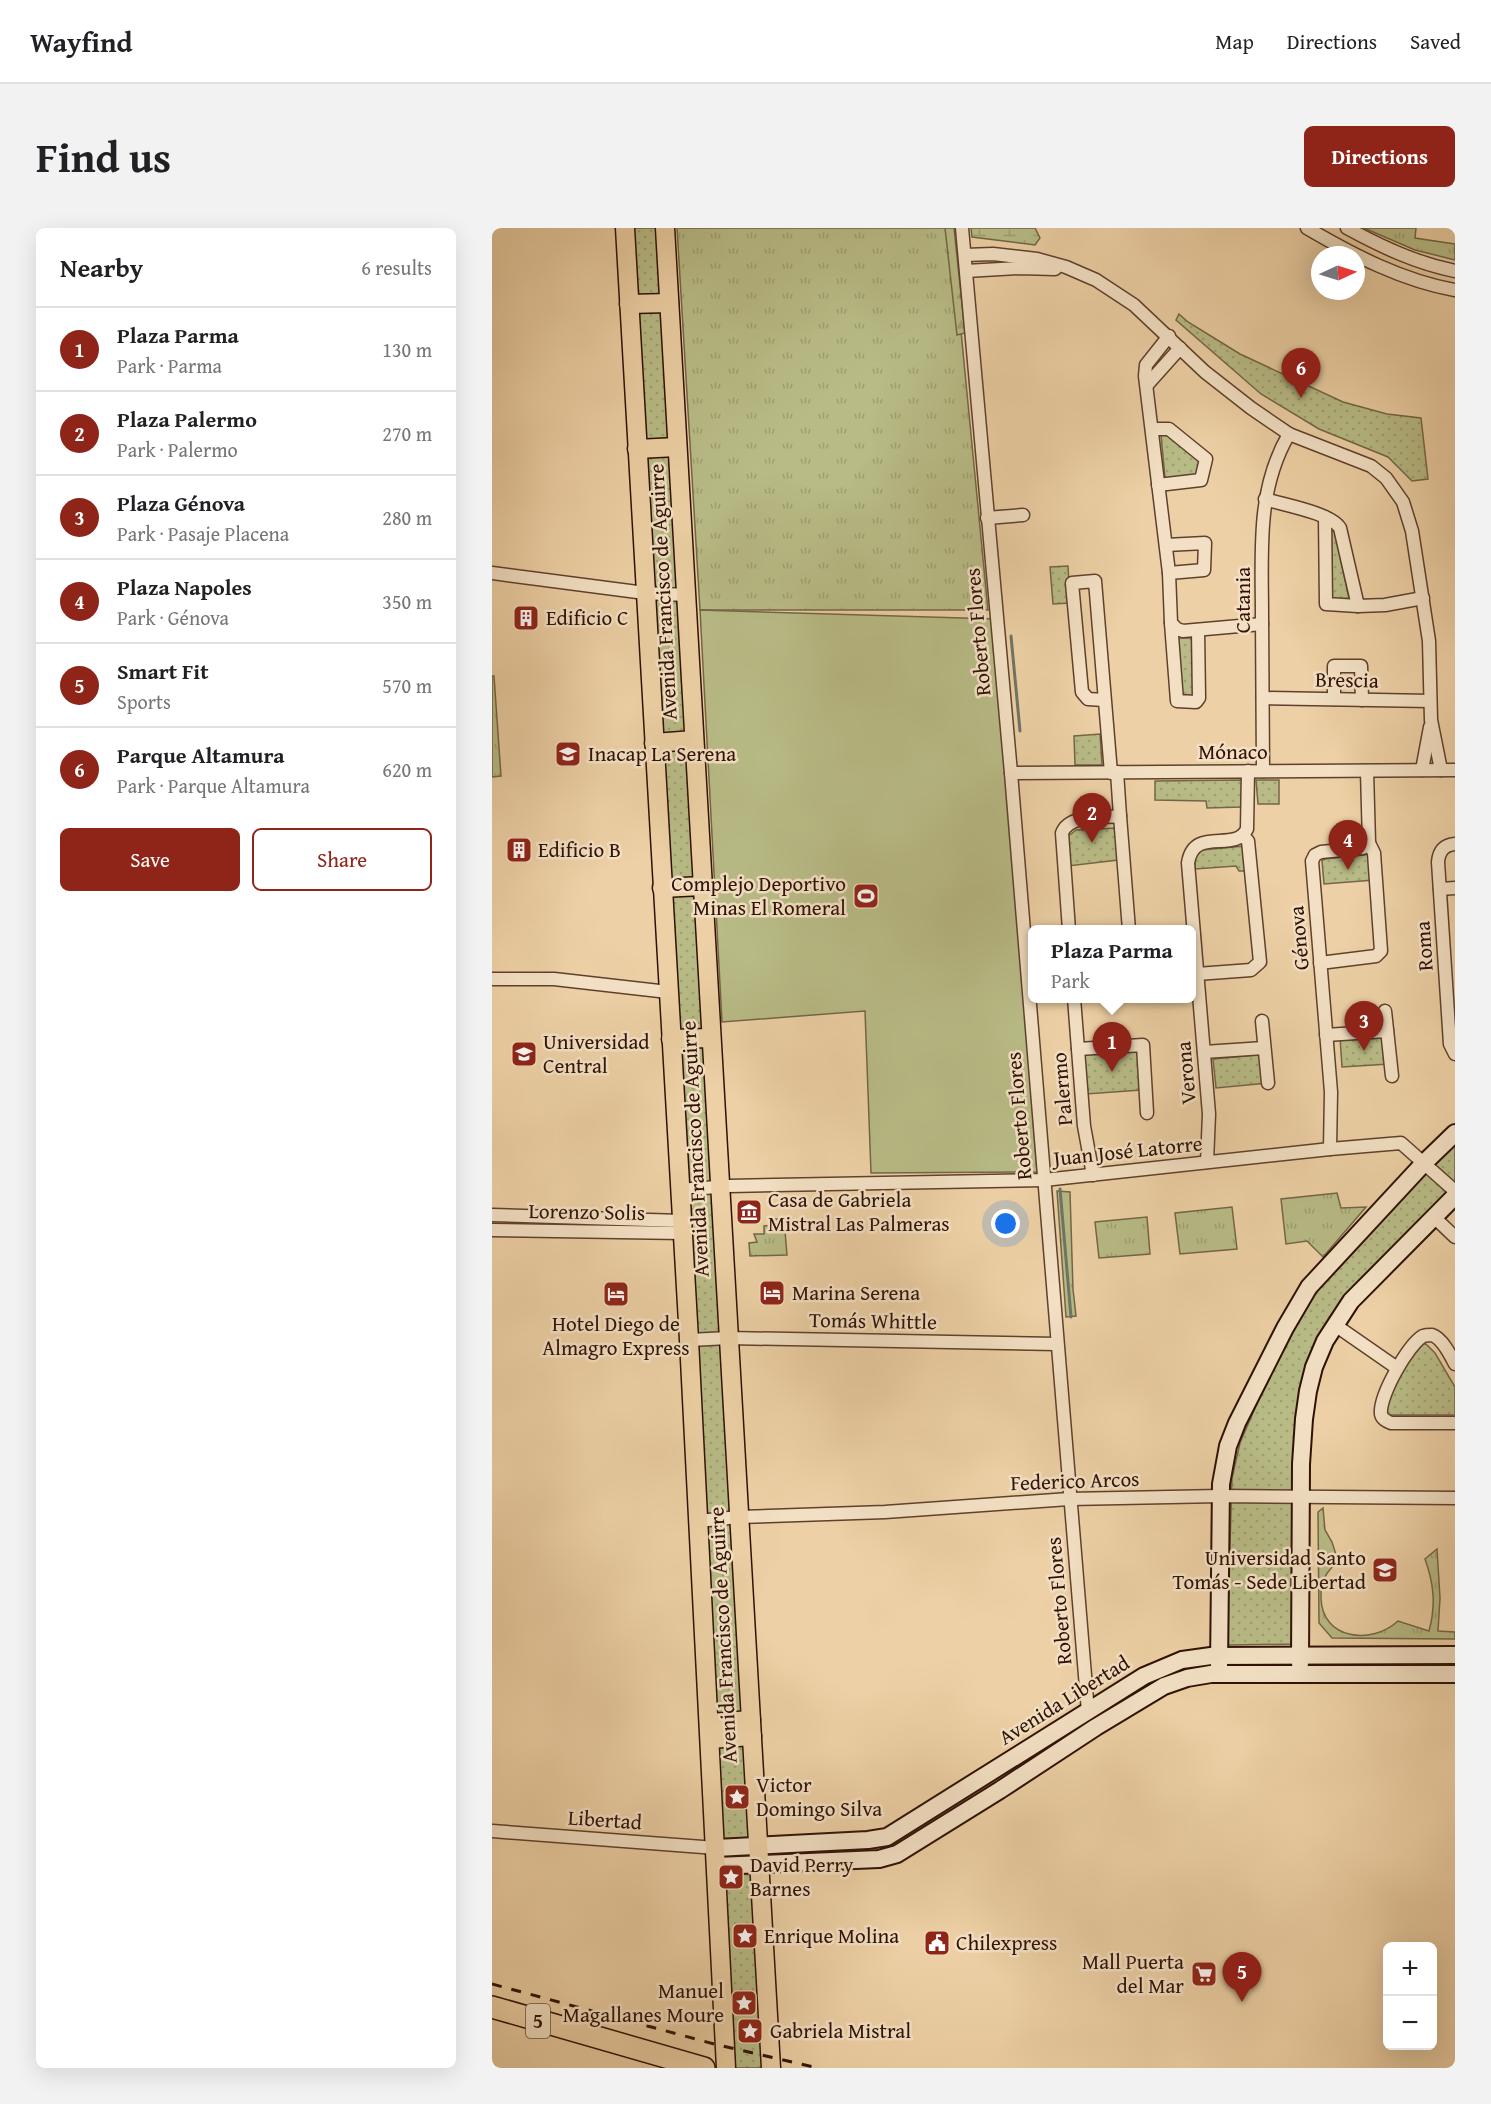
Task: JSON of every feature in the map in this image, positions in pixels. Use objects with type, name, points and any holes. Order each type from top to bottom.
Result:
[{"type":"highway","name":"5","points":[[492,2007],[704,2068]]},
{"type":"main road","name":"Avenida Francisco de Aguirre","points":[[625,228],[689,1340],[726,2068]]},
{"type":"main road","name":"Avenida Francisco de Aguirre","points":[[665,228],[771,2068]]},
{"type":"main road","points":[[629,304],[669,303]]},
{"type":"main road","points":[[637,449],[678,447]]},
{"type":"main road","points":[[654,743],[694,740]]},
{"type":"main road","points":[[662,888],[702,886]]},
{"type":"main road","points":[[671,1039],[711,1038]]},
{"type":"main road","points":[[710,1731],[751,1728]]},
{"type":"street","name":"Roberto Flores","points":[[962,228],[1028,983]]},
{"type":"street","points":[[1307,228],[1373,263],[1421,282],[1455,290]]},
{"type":"street","points":[[1347,228],[1402,256],[1427,265],[1455,271]]},
{"type":"street","points":[[965,255],[1022,256],[1052,262],[1080,273],[1125,298],[1169,336],[1204,372],[1289,434],[1371,466],[1392,486],[1403,502],[1410,521],[1429,641],[1431,720],[1441,770]]},
{"type":"street","points":[[1395,272],[1402,256]]},
{"type":"street","points":[[966,271],[1020,268],[1080,273]]},
{"type":"street","points":[[1169,336],[1146,365],[1145,376],[1169,573],[1177,701],[1196,702],[1199,698],[1197,630]]},
{"type":"street","points":[[1147,385],[1180,348]]},
{"type":"street","points":[[1152,429],[1169,429],[1206,459],[1201,480],[1158,485]]},
{"type":"street","name":"Catania","points":[[1263,771],[1262,551],[1265,499],[1275,460],[1289,434]]},
{"type":"street","points":[[1265,499],[1333,520],[1340,528],[1358,606]]},
{"type":"street","points":[[987,518],[1023,515]]},
{"type":"street","points":[[1325,517],[1326,604],[1385,605],[1423,598]]},
{"type":"street","points":[[1166,545],[1205,543],[1204,570],[1169,573]]},
{"type":"street","points":[[492,573],[645,593],[686,595]]},
{"type":"street","points":[[1104,700],[1088,699],[1082,692],[1072,583],[1095,581],[1104,700],[1120,816],[1129,925]]},
{"type":"street","points":[[1172,623],[1177,629],[1183,631],[1262,624]]},
{"type":"street","points":[[1334,699],[1334,666],[1361,666],[1362,700]]},
{"type":"street","name":"Brescia","points":[[1263,698],[1430,700]]},
{"type":"street","points":[[1422,770],[1431,720]]},
{"type":"street","name":"Mónaco","points":[[1011,773],[1455,770]]},
{"type":"street","points":[[1197,974],[1251,970],[1260,962],[1248,842],[1243,836],[1247,829],[1248,771]]},
{"type":"street","points":[[1320,963],[1376,956],[1381,951],[1374,853],[1369,843],[1367,771]]},
{"type":"street","points":[[1069,925],[1061,837],[1063,829],[1074,820],[1120,816]]},
{"type":"street","name":"Verona","points":[[1194,925],[1189,858],[1194,849],[1202,843],[1243,836]]},
{"type":"street","name":"Génova","points":[[1330,1149],[1331,1092],[1313,858],[1321,852],[1363,848],[1369,843]]},
{"type":"street","name":"Roma","points":[[1455,844],[1444,847],[1439,854],[1440,889],[1450,963],[1452,1019],[1450,1044],[1455,1054]]},
{"type":"street","points":[[1440,889],[1455,888]]},
{"type":"street","name":"Verona","points":[[1196,960],[1209,1114],[1207,1162]]},
{"type":"street","points":[[492,979],[554,979],[668,992]]},
{"type":"street","name":"Roberto Flores","points":[[1030,1003],[1088,1712]]},
{"type":"street","name":"Palermo","points":[[1074,1003],[1084,1126],[1093,1175]]},
{"type":"street","points":[[1385,1011],[1392,1076]]},
{"type":"street","points":[[1262,1021],[1268,1083]]},
{"type":"street","points":[[1326,1035],[1387,1031]]},
{"type":"street","points":[[1078,1049],[1143,1045],[1147,1113]]},
{"type":"street","points":[[1204,1052],[1264,1048]]},
{"type":"street","points":[[1219,1674],[1220,1496],[1225,1458],[1232,1434],[1299,1303],[1323,1271],[1455,1133]]},
{"type":"street","name":"Juan José Latorre","points":[[679,1190],[720,1186],[1044,1180],[1401,1143],[1455,1191]]},
{"type":"street","points":[[1300,1674],[1304,1419],[1314,1367],[1325,1341],[1352,1301],[1455,1196]]},
{"type":"street","name":"Lorenzo Solis","points":[[492,1215],[681,1227]]},
{"type":"street","points":[[1434,1217],[1455,1237]]},
{"type":"street","name":"Lorenzo Solis","points":[[492,1230],[681,1227]]},
{"type":"street","points":[[1335,1325],[1397,1368]]},
{"type":"street","points":[[1455,1364],[1439,1339],[1430,1335],[1421,1338],[1397,1368],[1385,1394],[1381,1413],[1385,1420],[1391,1423],[1455,1423]]},
{"type":"street","name":"Tomás Whittle","points":[[689,1340],[729,1338],[1056,1344]]},
{"type":"street","name":"Federico Arcos","points":[[698,1521],[739,1517],[885,1512],[1070,1499],[1220,1496],[1455,1498]]},
{"type":"street","name":"Avenida Libertad","points":[[716,1857],[758,1846],[887,1837],[1144,1676],[1169,1664],[1194,1657],[1455,1655]]},
{"type":"street","name":"Avenida Libertad","points":[[716,1857],[759,1865],[879,1858],[897,1854],[1096,1727],[1164,1686],[1187,1678],[1219,1674],[1455,1674]]},
{"type":"street","name":"Libertad","points":[[492,1831],[716,1857]]},
{"type":"green space","points":[[629,228],[662,228],[766,2068],[733,2068]]},
{"type":"green space","points":[[677,228],[951,228],[988,610],[700,610]]},
{"type":"green space","points":[[945,228],[954,228],[965,333],[957,335]]},
{"type":"green space","points":[[971,228],[1035,228],[1040,238],[1035,245],[972,237]]},
{"type":"green space","points":[[1364,228],[1416,228],[1415,238],[1455,244],[1455,260],[1415,250]]},
{"type":"green space","points":[[1179,314],[1240,354],[1343,402],[1387,414],[1421,418],[1428,479],[1412,481],[1388,457],[1319,429],[1261,394],[1176,320]]},
{"type":"green space","points":[[1167,434],[1201,461],[1197,475],[1165,478],[1161,435]]},
{"type":"green space","points":[[1331,527],[1335,533],[1349,598],[1332,600]]},
{"type":"green space","points":[[1068,566],[1070,603],[1053,604],[1050,567]]},
{"type":"green space","name":"Complejo Deportivo Minas El Romeral","points":[[700,610],[996,619],[1037,1172],[871,1173],[865,1011],[722,1022]]},
{"type":"green space","points":[[1175,638],[1194,638],[1195,691],[1192,698],[1182,698]]},
{"type":"green space","points":[[492,676],[494,676],[501,776],[492,777]]},
{"type":"green space","points":[[1100,734],[1102,765],[1075,765],[1074,736]]},
{"type":"green space","points":[[1243,780],[1242,807],[1207,808],[1206,801],[1155,800],[1155,781]]},
{"type":"green space","points":[[1256,780],[1279,780],[1279,804],[1258,804]]},
{"type":"green space","points":[[1116,828],[1118,860],[1068,866],[1066,838],[1076,830]]},
{"type":"green space","points":[[1245,846],[1248,871],[1239,871],[1236,866],[1195,869],[1195,853],[1202,850]]},
{"type":"green space","points":[[1372,854],[1374,880],[1324,884],[1322,861],[1325,859]]},
{"type":"green space","points":[[1385,1033],[1389,1064],[1342,1067],[1340,1038]]},
{"type":"green space","points":[[1138,1051],[1141,1090],[1086,1094],[1083,1055]]},
{"type":"green space","points":[[1257,1055],[1265,1059],[1268,1083],[1216,1088],[1213,1059]]},
{"type":"green space","points":[[1455,1141],[1455,1187],[1311,1359],[1297,1644],[1227,1645],[1232,1478],[1240,1443],[1273,1366],[1303,1309],[1321,1285]]},
{"type":"green space","points":[[1057,1191],[1070,1192],[1076,1316],[1066,1317]]},
{"type":"green space","points":[[1337,1193],[1341,1208],[1366,1207],[1323,1257],[1307,1241],[1286,1244],[1281,1199]]},
{"type":"green space","points":[[1232,1207],[1237,1249],[1180,1254],[1175,1213]]},
{"type":"green space","points":[[1147,1217],[1150,1254],[1099,1258],[1095,1222]]},
{"type":"green space","points":[[773,1219],[784,1219],[787,1255],[750,1256],[749,1243],[757,1242],[754,1234],[764,1234],[764,1226],[773,1225]]},
{"type":"green space","points":[[1423,1344],[1435,1353],[1455,1387],[1455,1415],[1388,1415],[1385,1412],[1395,1384],[1410,1359]]},
{"type":"green space","points":[[1323,1508],[1325,1530],[1332,1542],[1338,1561],[1327,1573],[1322,1586],[1321,1598],[1324,1612],[1330,1623],[1339,1630],[1362,1635],[1387,1629],[1398,1621],[1429,1631],[1433,1612],[1433,1595],[1425,1559],[1437,1549],[1440,1598],[1438,1631],[1455,1632],[1455,1639],[1332,1638],[1319,1623],[1318,1512]]},
{"type":"waterway","points":[[1011,636],[1020,731]]},
{"type":"waterway","points":[[1060,1189],[1071,1317]]},
{"type":"railway","points":[[492,1984],[718,2045],[818,2068]]},
{"type":"place","name":"Parque Altamura","points":[[1301,398]]},
{"type":"place","name":"Edificio C","points":[[526,618]]},
{"type":"place","name":"Inacap La Serena","points":[[568,754]]},
{"type":"place","name":"Plaza Palermo","points":[[1092,843]]},
{"type":"place","name":"Edificio B","points":[[519,850]]},
{"type":"place","name":"Plaza Napoles","points":[[1348,870]]},
{"type":"place","name":"Complejo Deportivo Minas El Romeral","points":[[866,896]]},
{"type":"place","name":"Plaza Génova","points":[[1364,1051]]},
{"type":"place","name":"Universidad Central","points":[[524,1054]]},
{"type":"place","name":"Plaza Parma","points":[[1112,1072]]},
{"type":"place","name":"Casa de Gabriela Mistral Las Palmeras","points":[[749,1212]]},
{"type":"place","name":"Marina Serena","points":[[772,1293]]},
{"type":"place","name":"Hotel Diego de Almagro Express","points":[[616,1294]]},
{"type":"place","name":"Universidad Santo Tomás - Sede Libertad","points":[[1385,1570]]},
{"type":"place","name":"Victor Domingo Silva","points":[[737,1797]]},
{"type":"place","name":"David Perry Barnes","points":[[731,1877]]},
{"type":"place","name":"Enrique Molina","points":[[745,1936]]},
{"type":"place","name":"Chilexpress","points":[[937,1943]]},
{"type":"place","name":"Mall Puerta del Mar","points":[[1204,1974]]},
{"type":"place","name":"Smart Fit","points":[[1242,2002]]},
{"type":"place","name":"Manuel Magallanes Moure","points":[[744,2003]]},
{"type":"place","name":"Gabriela Mistral","points":[[750,2031]]}]
